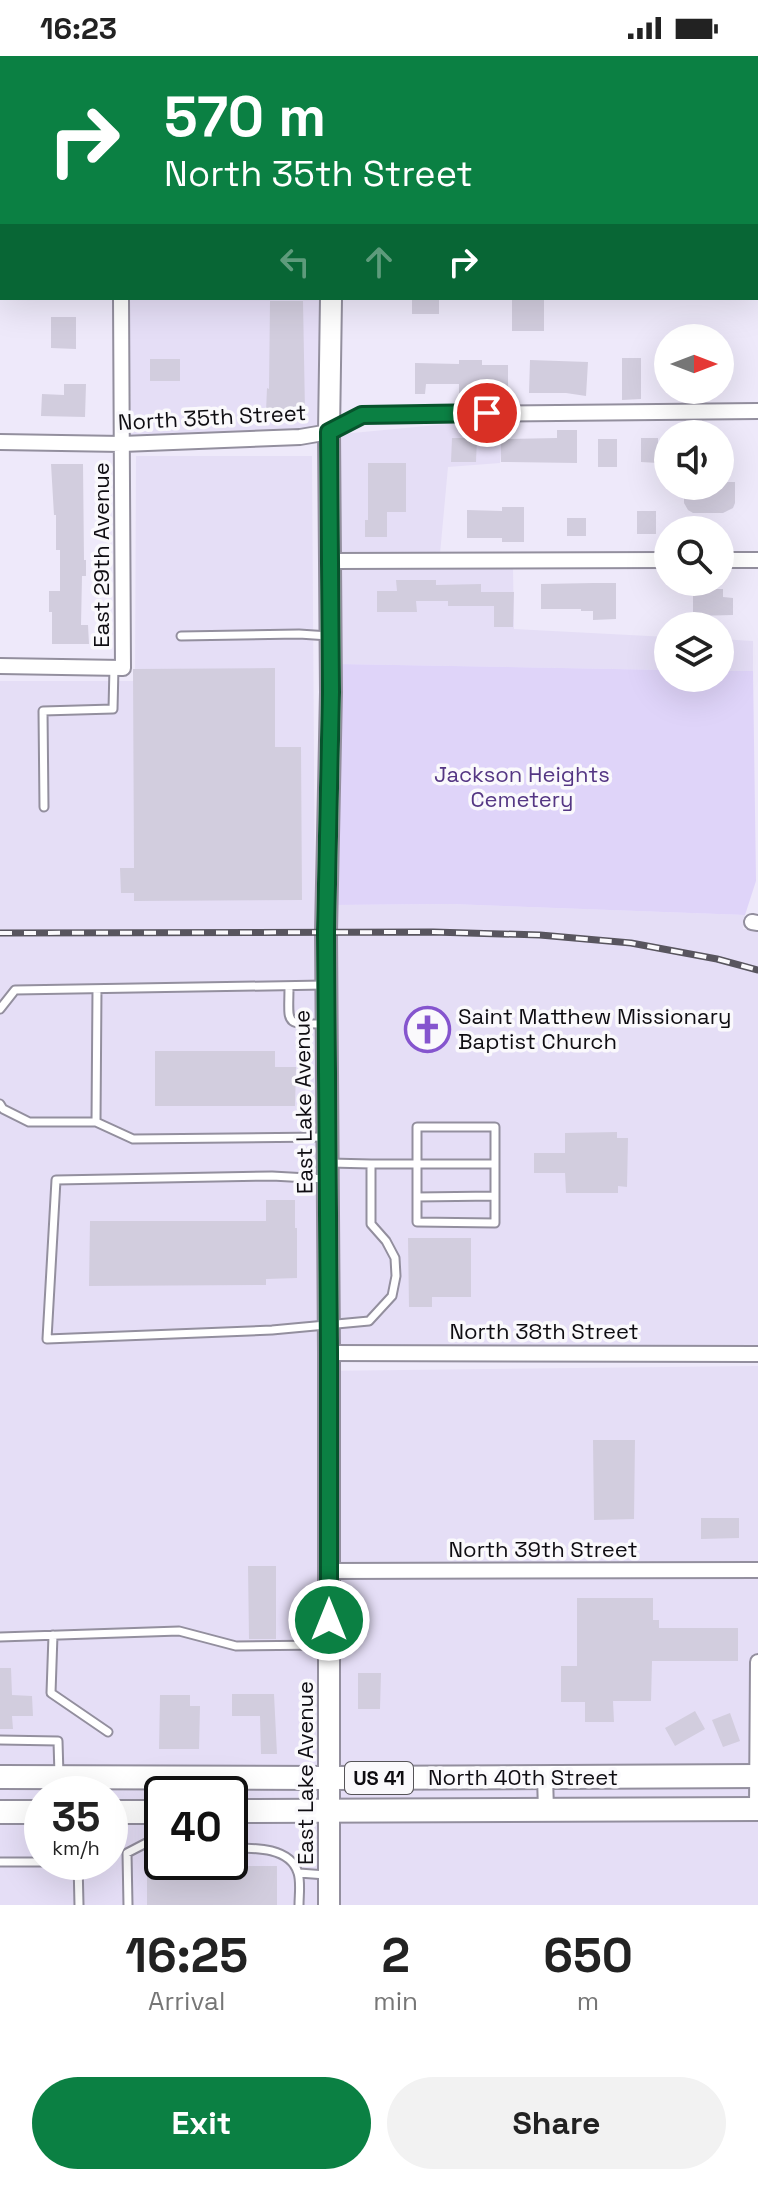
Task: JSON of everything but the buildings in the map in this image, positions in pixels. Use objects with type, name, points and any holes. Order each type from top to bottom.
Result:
[{"type":"main road","name":"North 40th Street","points":[[128,1784],[329,1778],[758,1776]]},
{"type":"main road","name":"North 40th Street","points":[[0,1777],[24,1781]]},
{"type":"main road","name":"North 40th Street","points":[[248,1811],[758,1809]]},
{"type":"main road","points":[[0,1812],[24,1812]]},
{"type":"street","name":"East 29th Avenue","points":[[119,668],[121,300]]},
{"type":"street","name":"East Lake Avenue","points":[[329,1905],[326,985],[331,636],[331,300]]},
{"type":"street","name":"North 35th Street","points":[[0,442],[122,444],[300,437],[329,432],[362,415],[758,411]]},
{"type":"street","points":[[331,561],[654,560]]},
{"type":"street","points":[[734,560],[758,560]]},
{"type":"street","points":[[0,666],[119,668]]},
{"type":"street","name":"North 38th Street","points":[[329,1353],[758,1354]]},
{"type":"street","name":"North 39th Street","points":[[328,1571],[758,1570]]},
{"type":"street","points":[[758,1662],[758,1809]]},
{"type":"street","points":[[545,1777],[546,1810]]},
{"type":"lane","points":[[181,636],[331,636]]},
{"type":"lane","points":[[44,807],[43,711],[113,709],[119,668]]},
{"type":"lane","points":[[0,1009],[15,990],[326,985]]},
{"type":"lane","points":[[289,986],[289,1017],[292,1022],[327,1024]]},
{"type":"lane","points":[[96,1122],[97,989]]},
{"type":"lane","points":[[0,1104],[3,1109],[29,1122],[96,1122],[133,1139],[328,1137]]},
{"type":"lane","points":[[417,1127],[495,1127],[495,1164],[495,1223],[417,1222],[417,1127]]},
{"type":"lane","points":[[371,1164],[371,1224],[386,1241],[395,1258],[396,1276],[392,1296],[369,1321],[272,1330],[47,1339],[56,1180],[272,1176],[371,1164],[495,1164]]},
{"type":"lane","points":[[417,1197],[495,1196]]},
{"type":"lane","points":[[0,1637],[179,1631],[236,1646],[329,1645]]},
{"type":"lane","points":[[53,1635],[51,1693],[108,1732]]},
{"type":"lane","points":[[0,1740],[58,1741],[59,1776]]},
{"type":"lane","points":[[128,1905],[127,1853],[144,1844]]},
{"type":"lane","points":[[248,1848],[266,1848],[291,1860],[299,1873],[299,1905]]},
{"type":"lane","points":[[0,1862],[24,1862]]},
{"type":"lane","points":[[299,1873],[329,1875]]},
{"type":"lane","points":[[78,1880],[79,1905]]},
{"type":"shaded area","points":[[129,300],[323,300],[321,427],[302,436],[131,437]]},
{"type":"shaded area","points":[[505,420],[500,463],[448,467],[440,554],[339,554],[337,436]]},
{"type":"shaded area","points":[[136,456],[312,456],[318,1371],[758,1366],[758,1905],[0,1905],[0,681],[135,681]]},
{"type":"shaded area","points":[[339,568],[513,568],[514,629],[654,636],[654,670],[339,664]]},
{"type":"shaded area","points":[[734,640],[753,641],[753,671],[734,671]]},
{"type":"shaded area","points":[[451,904],[745,915],[743,929],[758,930],[758,1347],[338,1345],[334,905]]},
{"type":"green space","name":"Jackson Heights Cemetery","points":[[339,664],[654,670],[654,692],[734,692],[734,671],[753,671],[756,881],[745,915],[451,904],[334,905]]},
{"type":"railway","points":[[0,933],[433,932],[540,935],[631,943],[758,970]]},
{"type":"place","name":"Saint Matthew Missionary Baptist Church","points":[[427,1029]]},
{"type":"route","points":[[329,1620],[326,932],[331,692],[329,432],[362,415],[487,413]]}]
